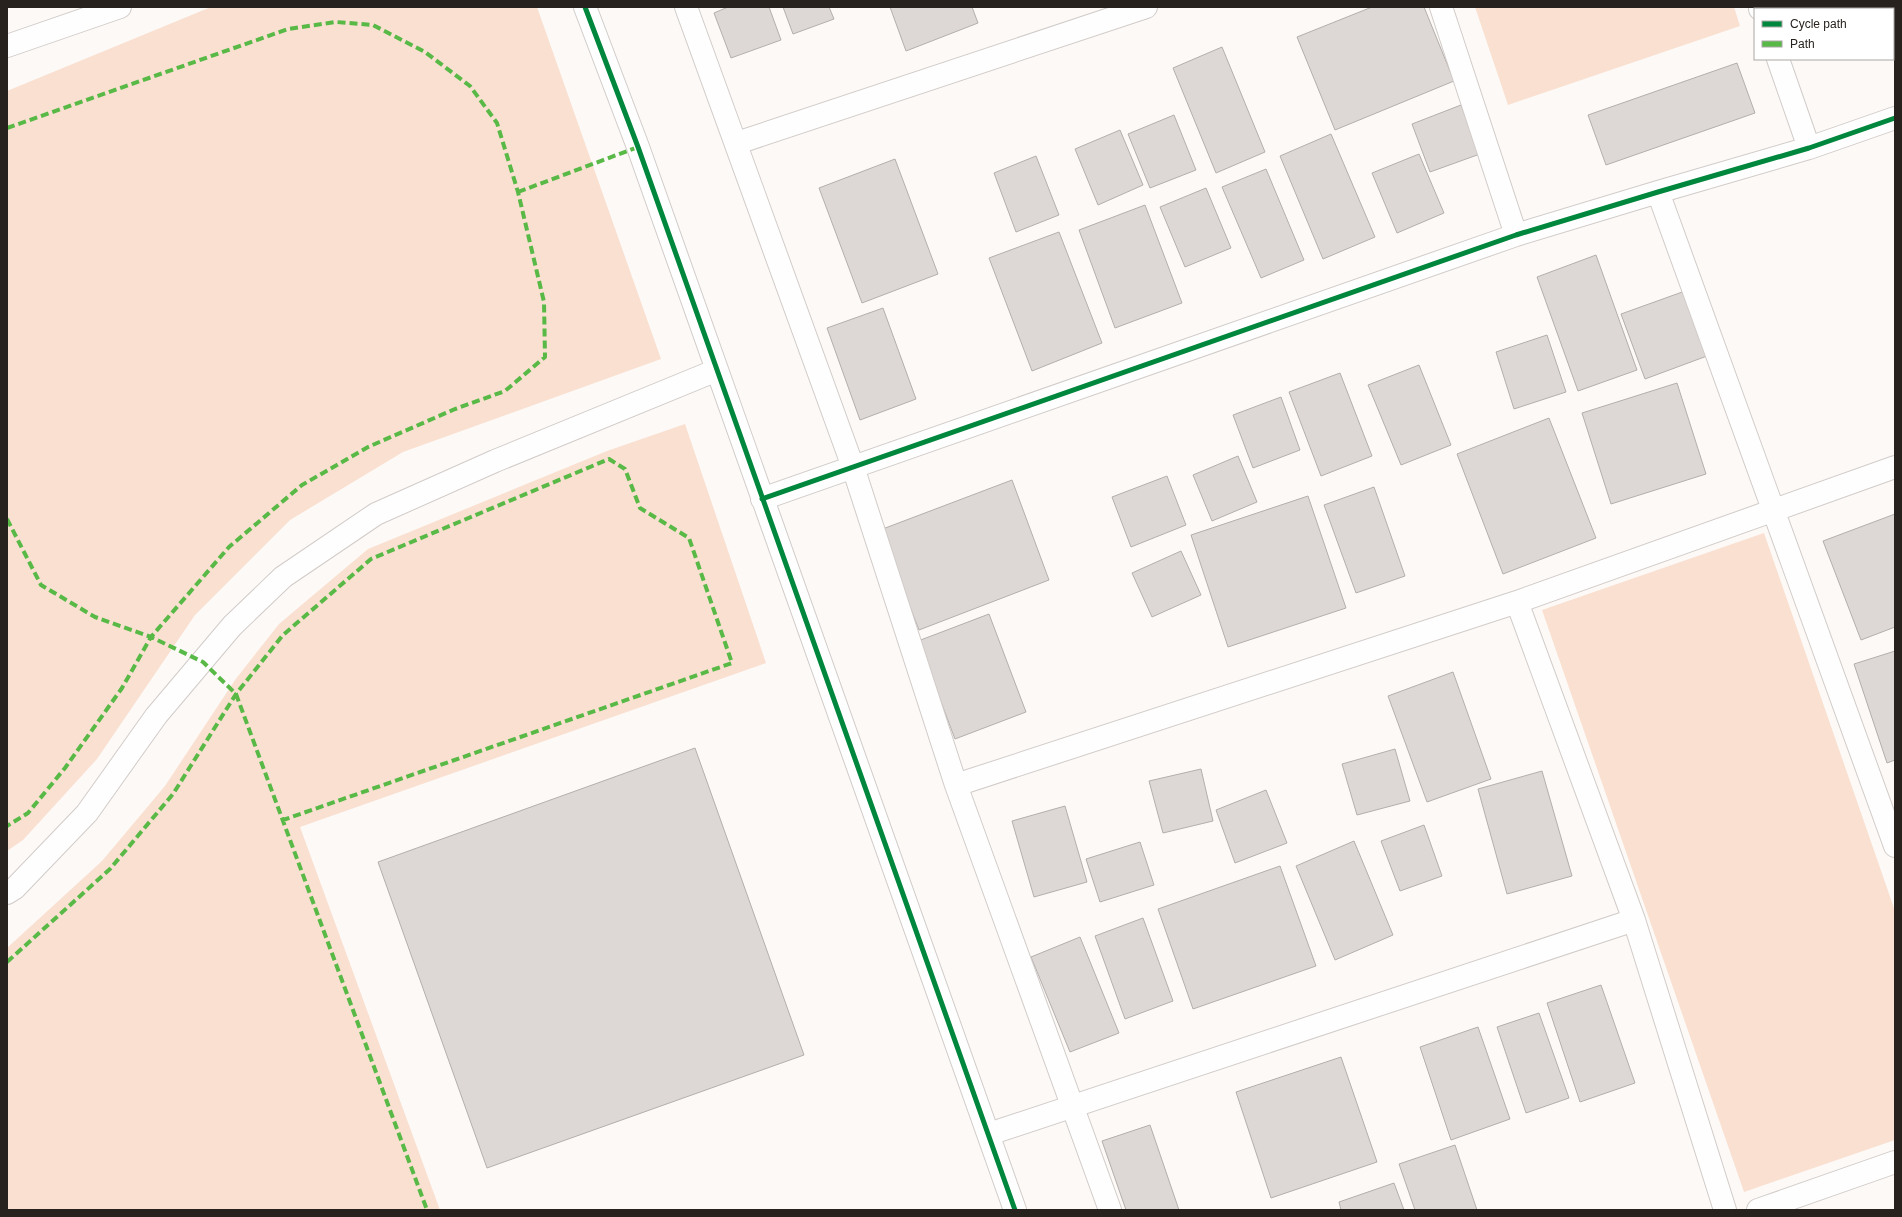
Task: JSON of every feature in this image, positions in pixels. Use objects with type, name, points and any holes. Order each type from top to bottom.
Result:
[{"type":"street","points":[[7,46],[120,7]]},
{"type":"street","points":[[585,7],[638,147],[1015,1210]]},
{"type":"street","points":[[686,7],[737,143],[853,467],[956,785],[1110,1210]]},
{"type":"street","points":[[737,143],[1146,7]]},
{"type":"street","points":[[1442,7],[1516,235]]},
{"type":"street","points":[[1778,60],[1809,148]]},
{"type":"street","points":[[762,499],[1516,235],[1809,148],[1895,118]]},
{"type":"street","points":[[1658,192],[1773,510],[1888,805],[1895,846]]},
{"type":"street","points":[[7,893],[15,888],[87,813],[156,716],[232,626],[284,577],[376,514],[495,461],[717,370]]},
{"type":"street","points":[[956,785],[1517,602],[1895,467]]},
{"type":"street","points":[[1517,602],[1634,920],[1725,1210]]},
{"type":"street","points":[[989,1134],[1634,920]]},
{"type":"street","points":[[1758,1210],[1895,1162]]},
{"type":"shaded area","points":[[211,7],[537,7],[661,359],[403,452],[290,520],[195,615],[97,759],[23,840],[7,851],[7,91]]},
{"type":"shaded area","points":[[1475,7],[1734,7],[1740,26],[1508,105]]},
{"type":"shaded area","points":[[685,424],[766,663],[300,827],[440,1210],[7,1210],[7,948],[102,861],[165,786],[235,680],[279,624],[368,549],[607,451]]},
{"type":"shaded area","points":[[1764,533],[1895,911],[1895,1140],[1744,1192],[1542,610]]},
{"type":"building","points":[[728,7],[769,7],[781,40],[731,58],[714,13]]},
{"type":"building","points":[[783,7],[829,7],[834,19],[793,34]]},
{"type":"building","points":[[890,7],[972,7],[978,23],[906,51]]},
{"type":"building","points":[[1372,7],[1424,7],[1454,81],[1335,130],[1297,37]]},
{"type":"building","points":[[1895,7],[1895,15],[1894,8],[1786,8]]},
{"type":"building","points":[[1222,47],[1265,152],[1216,173],[1173,68]]},
{"type":"building","points":[[1737,63],[1755,113],[1606,165],[1588,115]]},
{"type":"building","points":[[1461,105],[1480,154],[1430,172],[1412,124]]},
{"type":"building","points":[[1174,115],[1196,170],[1150,188],[1128,134]]},
{"type":"building","points":[[1120,130],[1143,185],[1098,205],[1075,149]]},
{"type":"building","points":[[1331,134],[1375,237],[1323,259],[1280,156]]},
{"type":"building","points":[[1419,154],[1444,213],[1397,233],[1372,173]]},
{"type":"building","points":[[1036,156],[1059,215],[1016,232],[994,173]]},
{"type":"building","points":[[895,159],[938,274],[862,303],[819,188]]},
{"type":"building","points":[[1266,169],[1304,260],[1261,278],[1222,187]]},
{"type":"building","points":[[1206,188],[1231,248],[1185,267],[1160,207]]},
{"type":"building","points":[[1145,205],[1182,303],[1115,328],[1079,230]]},
{"type":"building","points":[[1059,232],[1102,343],[1032,371],[989,258]]},
{"type":"building","points":[[1596,255],[1637,370],[1578,391],[1537,277]]},
{"type":"building","points":[[1685,291],[1707,356],[1645,379],[1621,314]]},
{"type":"building","points":[[883,308],[916,399],[860,420],[827,328]]},
{"type":"building","points":[[1547,335],[1566,392],[1514,409],[1496,352]]},
{"type":"building","points":[[1419,365],[1451,445],[1401,465],[1368,385]]},
{"type":"building","points":[[1340,373],[1372,456],[1321,476],[1289,392]]},
{"type":"building","points":[[1677,383],[1706,474],[1611,504],[1582,413]]},
{"type":"building","points":[[1281,397],[1300,450],[1253,468],[1233,415]]},
{"type":"building","points":[[1549,418],[1596,538],[1503,574],[1457,454]]},
{"type":"building","points":[[1238,456],[1257,502],[1212,521],[1193,475]]},
{"type":"building","points":[[1167,476],[1186,525],[1131,547],[1112,497]]},
{"type":"building","points":[[1012,480],[1049,580],[919,630],[880,530]]},
{"type":"building","points":[[1374,487],[1405,576],[1356,593],[1324,505]]},
{"type":"building","points":[[1308,496],[1346,608],[1228,647],[1191,535]]},
{"type":"building","points":[[1895,514],[1895,627],[1861,640],[1823,541]]},
{"type":"building","points":[[1181,551],[1201,595],[1152,617],[1132,573]]},
{"type":"building","points":[[989,614],[1026,712],[955,739],[918,641]]},
{"type":"building","points":[[1895,651],[1895,760],[1887,763],[1854,664]]},
{"type":"building","points":[[1453,672],[1491,779],[1427,802],[1388,696]]},
{"type":"building","points":[[695,748],[804,1055],[487,1168],[378,862]]},
{"type":"building","points":[[1395,749],[1410,801],[1357,815],[1342,764]]},
{"type":"building","points":[[1201,769],[1213,821],[1163,833],[1149,781]]},
{"type":"building","points":[[1542,771],[1572,876],[1507,894],[1478,789]]},
{"type":"building","points":[[1266,790],[1287,843],[1235,863],[1216,810]]},
{"type":"building","points":[[1065,806],[1087,882],[1034,897],[1012,821]]},
{"type":"building","points":[[1424,825],[1442,876],[1400,891],[1381,841]]},
{"type":"building","points":[[1354,841],[1393,935],[1335,960],[1296,866]]},
{"type":"building","points":[[1140,842],[1154,885],[1100,902],[1086,859]]},
{"type":"building","points":[[1280,866],[1316,966],[1193,1009],[1158,909]]},
{"type":"building","points":[[1143,918],[1173,1001],[1125,1019],[1095,936]]},
{"type":"building","points":[[1080,937],[1119,1033],[1070,1052],[1031,957]]},
{"type":"building","points":[[1601,985],[1635,1083],[1580,1102],[1547,1003]]},
{"type":"building","points":[[1539,1013],[1569,1098],[1526,1113],[1497,1027]]},
{"type":"building","points":[[1478,1027],[1510,1119],[1451,1140],[1420,1047]]},
{"type":"building","points":[[1341,1057],[1377,1162],[1271,1198],[1236,1092]]},
{"type":"building","points":[[1150,1125],[1179,1210],[1126,1210],[1102,1141]]},
{"type":"building","points":[[1455,1145],[1477,1210],[1415,1210],[1399,1164]]},
{"type":"building","points":[[1394,1183],[1404,1210],[1341,1210],[1339,1202]]},
{"type":"marked path","points":[[7,128],[288,29],[336,22],[373,25],[425,52],[470,86],[497,123],[518,192],[544,302],[545,357],[505,391],[455,409],[368,447],[302,485],[229,547],[151,637],[122,688],[65,768],[28,813],[7,826]]},
{"type":"marked path","points":[[518,192],[638,147]]},
{"type":"marked path","points":[[7,962],[110,869],[173,794],[236,694],[283,635],[371,559],[609,459],[625,469],[640,508],[689,538],[732,663],[283,820]]},
{"type":"marked path","points":[[7,519],[41,585],[95,617],[151,637],[203,662],[236,694],[427,1210]]},
{"type":"cycle path","points":[[585,7],[638,147],[1015,1210]]},
{"type":"cycle path","points":[[762,499],[1516,235],[1809,148],[1895,118]]}]
